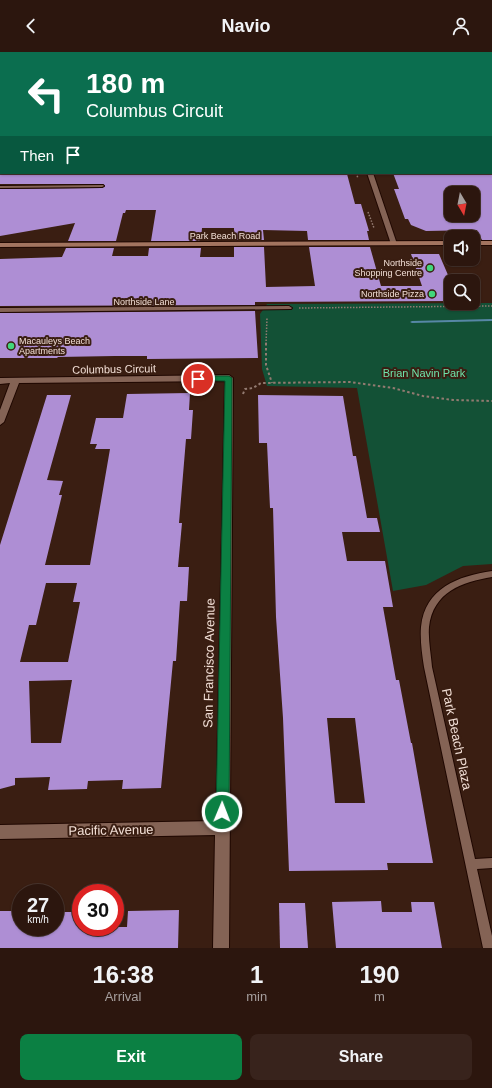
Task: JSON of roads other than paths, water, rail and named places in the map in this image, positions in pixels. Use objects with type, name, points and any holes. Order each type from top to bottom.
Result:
[{"type":"street","points":[[370,174],[394,244]]},
{"type":"street","name":"Park Beach Road","points":[[0,245],[444,243]]},
{"type":"street","points":[[480,243],[492,243]]},
{"type":"street","name":"Columbus Circuit","points":[[0,381],[229,378]]},
{"type":"street","name":"San Francisco Avenue","points":[[221,948],[229,378]]},
{"type":"street","points":[[0,422],[15,382]]},
{"type":"street","name":"Pacific Avenue","points":[[0,832],[222,828]]},
{"type":"lane","points":[[0,187],[102,186]]},
{"type":"lane","name":"Northside Lane","points":[[0,310],[289,308]]},
{"type":"lane","name":"Park Beach Plaza","points":[[490,948],[428,667],[425,641],[426,624],[431,606],[440,595],[456,582],[474,576],[492,574]]},
{"type":"lane","points":[[471,864],[492,863]]},
{"type":"waterway","points":[[412,322],[492,320]]},
{"type":"place","name":"Northside Shopping Centre","points":[[430,268]]},
{"type":"place","name":"Northside Pizza","points":[[432,294]]},
{"type":"place","name":"Macauleys Beach Apartments","points":[[11,346]]},
{"type":"park label","name":"Brian Navin Park","points":[[424,373]]}]
